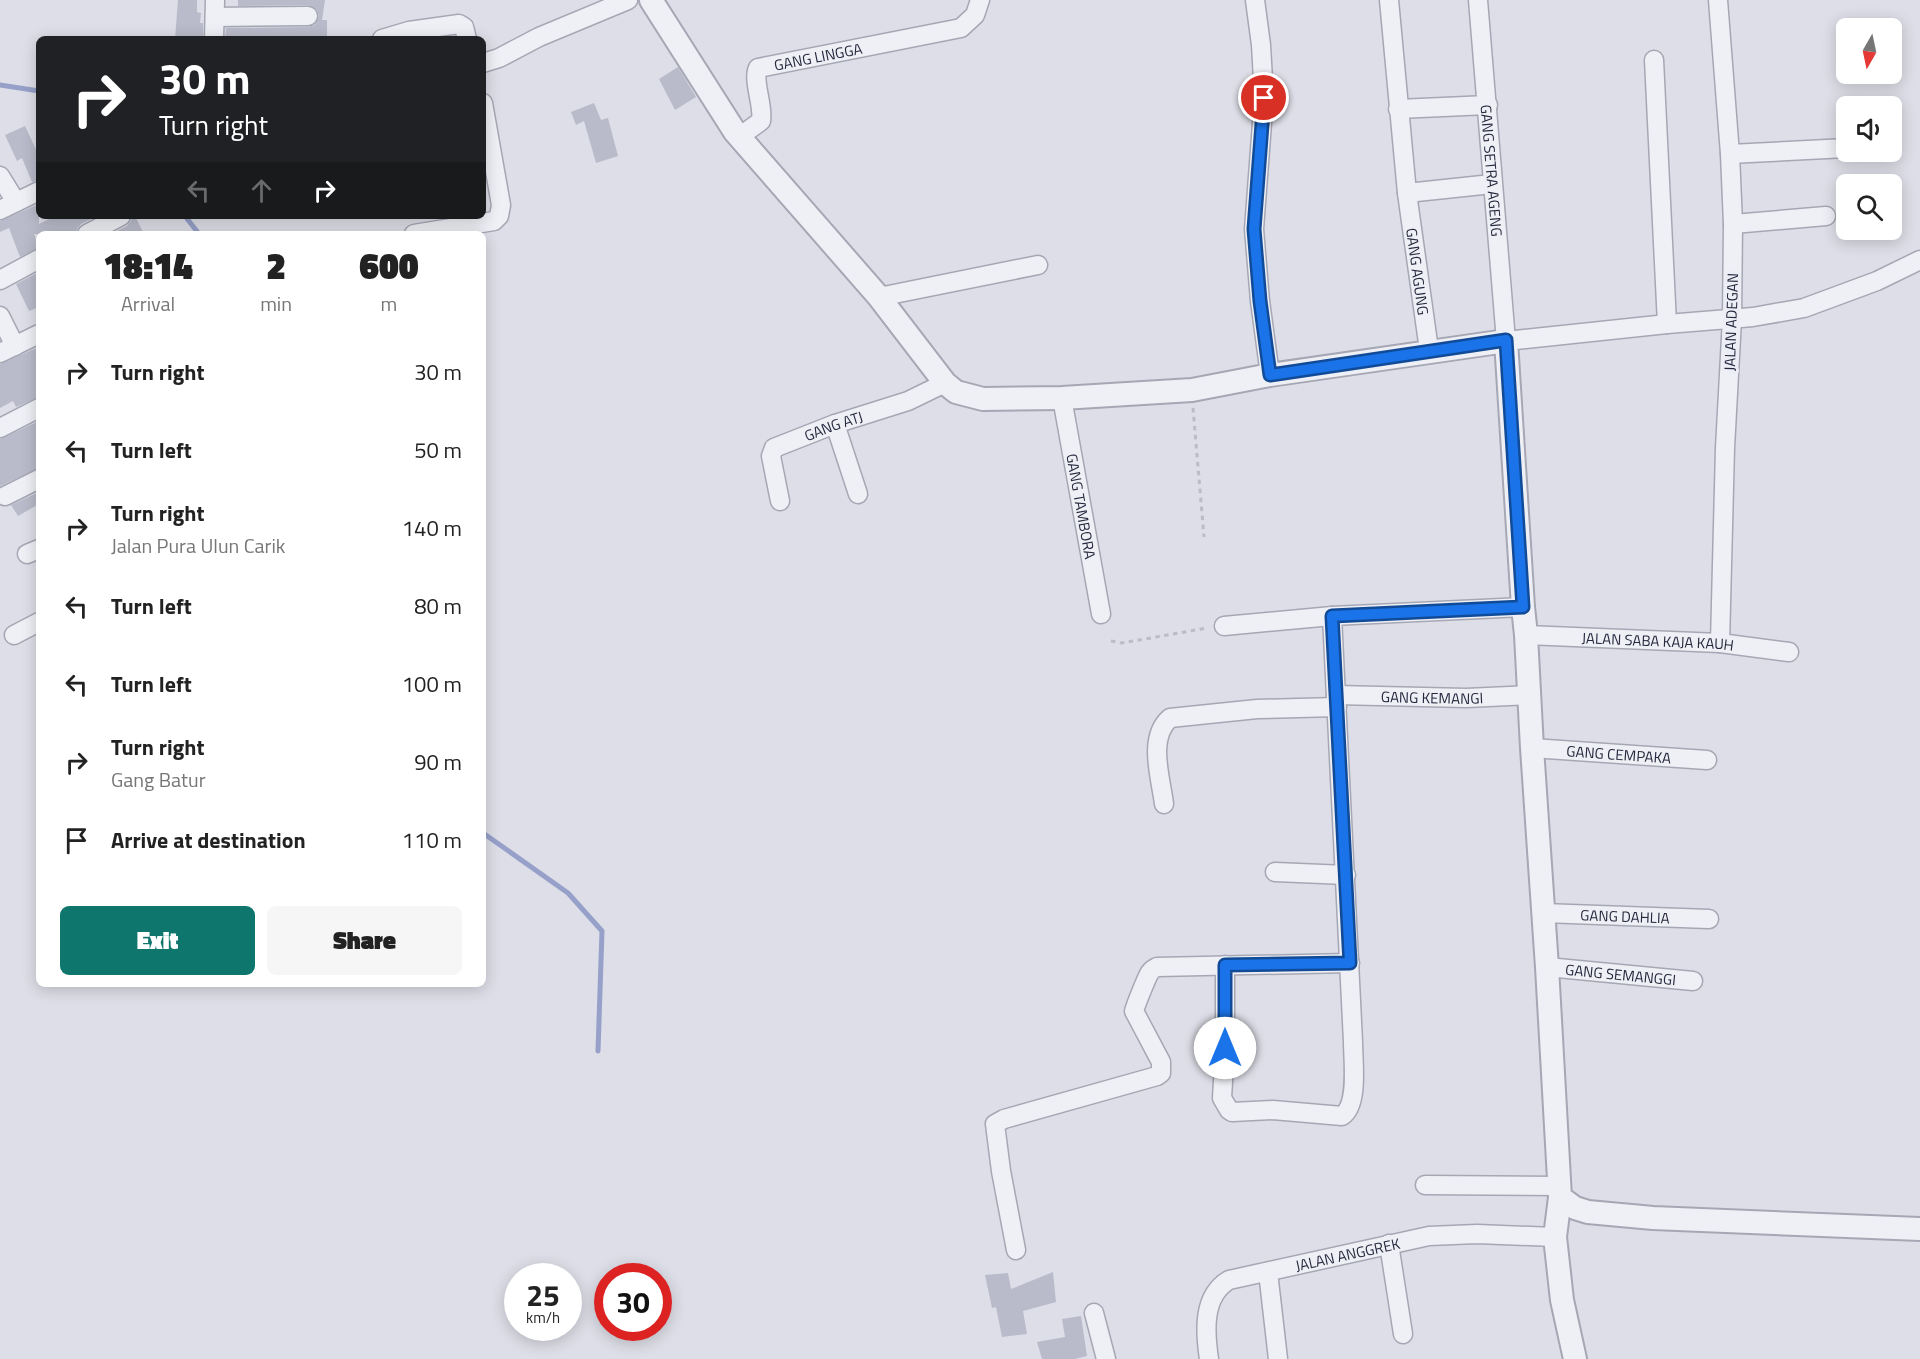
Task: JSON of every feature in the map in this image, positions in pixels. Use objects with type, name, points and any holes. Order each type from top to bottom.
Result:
[{"type":"street","points":[[486,62],[628,0]]},
{"type":"street","points":[[651,0],[720,111],[739,137],[886,296],[945,383],[956,392],[983,399],[1062,398],[1192,390],[1270,375],[1429,350],[1506,340],[1753,317],[1804,308],[1877,281],[1920,260]]},
{"type":"street","name":"GANG LINGGA","points":[[739,137],[761,121],[761,102],[756,74],[758,68],[961,28],[975,15],[980,0]]},
{"type":"street","points":[[1255,0],[1261,45],[1264,98],[1254,229],[1260,301],[1270,375]]},
{"type":"street","name":"GANG AGUNG","points":[[1389,0],[1407,192],[1429,350]]},
{"type":"street","name":"GANG SETRA AGENG","points":[[1478,0],[1506,340]]},
{"type":"street","name":"JALAN ADEGAN","points":[[1718,0],[1733,224],[1732,319],[1720,644]]},
{"type":"street","points":[[214,36],[215,8],[308,16]]},
{"type":"street","points":[[392,36],[409,31],[459,24],[464,27],[466,36]]},
{"type":"street","points":[[1654,60],[1667,324]]},
{"type":"street","points":[[1398,109],[1488,105]]},
{"type":"street","points":[[432,231],[494,221],[499,216],[501,205],[499,186],[486,119]]},
{"type":"street","points":[[1730,154],[1836,149]]},
{"type":"street","points":[[0,176],[8,206],[36,192]]},
{"type":"street","points":[[1407,192],[1492,184]]},
{"type":"street","points":[[1733,224],[1826,216]]},
{"type":"street","points":[[93,231],[116,219]]},
{"type":"street","points":[[0,280],[36,261]]},
{"type":"street","points":[[886,296],[1038,265]]},
{"type":"street","points":[[0,316],[8,350],[36,336]]},
{"type":"street","points":[[1506,340],[1547,967],[1559,1192],[1555,1237],[1562,1300],[1575,1359]]},
{"type":"street","name":"GANG ATJ","points":[[780,501],[771,456],[774,448],[835,424],[908,401],[945,383]]},
{"type":"street","name":"GANG TAMBORA","points":[[1062,398],[1101,614]]},
{"type":"street","points":[[0,428],[36,410]]},
{"type":"street","points":[[835,424],[858,494]]},
{"type":"street","points":[[5,496],[36,480]]},
{"type":"street","points":[[1224,626],[1332,616],[1523,607]]},
{"type":"street","points":[[1225,965],[1225,1048],[1222,1098],[1229,1110],[1232,1112],[1273,1110],[1342,1116],[1350,1108],[1353,1095],[1353,1042],[1332,616]]},
{"type":"street","points":[[14,635],[36,624]]},
{"type":"street","name":"JALAN SABA KAJA KAUH","points":[[1526,635],[1720,644],[1789,652]]},
{"type":"street","name":"GANG KEMANGI","points":[[1164,804],[1157,752],[1161,729],[1170,718],[1337,701],[1529,695]]},
{"type":"street","name":"GANG CEMPAKA","points":[[1532,748],[1707,760]]},
{"type":"street","points":[[1275,872],[1346,875]]},
{"type":"street","name":"GANG DAHLIA","points":[[1543,913],[1709,919]]},
{"type":"street","points":[[1016,1250],[1001,1171],[996,1123],[1161,1073],[1161,1062],[1134,1011],[1134,1006],[1141,997],[1149,974],[1156,967],[1350,963]]},
{"type":"street","name":"GANG SEMANGGI","points":[[1547,967],[1693,981]]},
{"type":"street","points":[[1425,1185],[1559,1192],[1575,1208],[1588,1212],[1642,1218],[1920,1229]]},
{"type":"street","name":"JALAN ANGGREK","points":[[1209,1359],[1205,1324],[1207,1313],[1219,1287],[1229,1280],[1429,1236],[1477,1234],[1555,1237]]},
{"type":"street","points":[[1389,1244],[1403,1334]]},
{"type":"street","points":[[1268,1272],[1278,1359]]},
{"type":"street","points":[[1094,1313],[1106,1359]]},
{"type":"path","points":[[1192,390],[1204,537]]},
{"type":"path","points":[[1111,641],[1122,643],[1224,626]]},
{"type":"building","points":[[178,0],[197,0],[197,12],[201,13],[200,23],[203,23],[203,36],[175,36]]},
{"type":"building","points":[[238,0],[325,0],[322,20],[327,20],[327,36],[225,36],[226,28],[308,27],[314,25],[319,16],[317,10],[308,5],[238,6]]},
{"type":"building","points":[[678,67],[696,97],[675,110],[659,79]]},
{"type":"building","points":[[594,103],[601,120],[608,118],[618,156],[596,163],[584,121],[576,125],[571,112]]},
{"type":"building","points":[[25,126],[36,150],[36,181],[32,182],[22,158],[17,161],[5,135]]},
{"type":"building","points":[[36,205],[36,219],[39,219],[39,224],[49,219],[91,219],[81,224],[77,231],[36,231],[34,234],[36,249],[20,257],[9,228],[0,232],[0,221]]},
{"type":"building","points":[[136,219],[142,231],[117,231],[127,226]]},
{"type":"building","points":[[36,274],[36,308],[29,311],[16,284]]},
{"type":"building","points":[[36,348],[36,398],[16,407],[13,401],[0,408],[0,364]]},
{"type":"building","points":[[36,422],[36,469],[0,486],[0,439]]},
{"type":"building","points":[[36,493],[36,506],[18,516],[11,505]]},
{"type":"building","points":[[1053,1272],[1056,1302],[1023,1311],[1027,1334],[1002,1337],[996,1307],[992,1308],[985,1275],[1008,1273],[1011,1289]]},
{"type":"building","points":[[1081,1316],[1087,1356],[1075,1359],[1042,1359],[1037,1342],[1065,1337],[1062,1319]]},
{"type":"waterway","points":[[0,85],[36,91]]},
{"type":"waterway","points":[[187,219],[197,231]]},
{"type":"waterway","points":[[486,835],[568,893],[602,931],[598,1051]]},
{"type":"route","points":[[1225,1048],[1225,965],[1350,963],[1332,616],[1523,607],[1506,340],[1270,375],[1260,301],[1254,229],[1264,98]]}]
